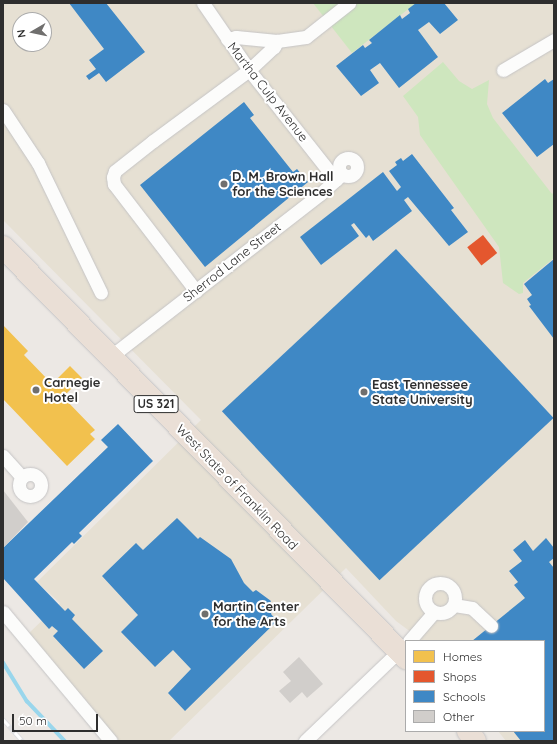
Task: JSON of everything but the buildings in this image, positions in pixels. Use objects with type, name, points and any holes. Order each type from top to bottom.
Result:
[{"type":"highway","name":"West State of Franklin Road","points":[[3,247],[110,357],[405,649]]},
{"type":"highway","points":[[469,732],[475,741]]},
{"type":"street","name":"Martha Culp Avenue","points":[[203,3],[249,70],[344,176]]},
{"type":"street","points":[[227,39],[236,37],[277,41],[306,37],[349,3]]},
{"type":"street","points":[[503,70],[554,40]]},
{"type":"street","points":[[196,291],[114,184],[113,177],[115,170],[249,70],[274,48],[277,41]]},
{"type":"street","points":[[3,110],[38,163],[101,293]]},
{"type":"street","name":"Sherrod Lane Street","points":[[110,357],[344,176]]},
{"type":"street","points":[[3,456],[22,477]]},
{"type":"street","points":[[435,584],[450,587],[455,595],[454,605],[448,612],[434,612],[425,600],[428,590],[435,584]]},
{"type":"street","points":[[454,605],[472,608],[491,626]]},
{"type":"street","points":[[3,612],[111,741]]},
{"type":"street","points":[[412,640],[434,612]]},
{"type":"street","points":[[305,741],[405,649]]},
{"type":"shaded area","name":"East Tennessee State University","points":[[3,3],[554,3],[554,741],[506,741],[499,732],[545,732],[545,640],[422,640],[396,621],[346,568],[169,741],[111,741],[25,637],[60,603],[37,582],[201,420],[3,220]]},
{"type":"green space","points":[[313,3],[416,3],[352,53]]},
{"type":"green space","points":[[443,62],[459,81],[472,89],[489,80],[487,104],[493,118],[552,194],[554,192],[554,258],[523,283],[523,293],[519,294],[503,283],[499,247],[420,135],[418,117],[403,96]]},
{"type":"waterway","points":[[3,662],[27,701],[65,741]]},
{"type":"railway","points":[[3,719],[23,741]]},
{"type":"place","name":"D. M. Brown Hall for the Sciences","points":[[224,184]]},
{"type":"place","name":"Carnegie Hotel","points":[[36,390]]},
{"type":"place","name":"East Tennessee State University","points":[[364,392]]},
{"type":"place","name":"Martin Center for the Arts","points":[[205,614]]}]
